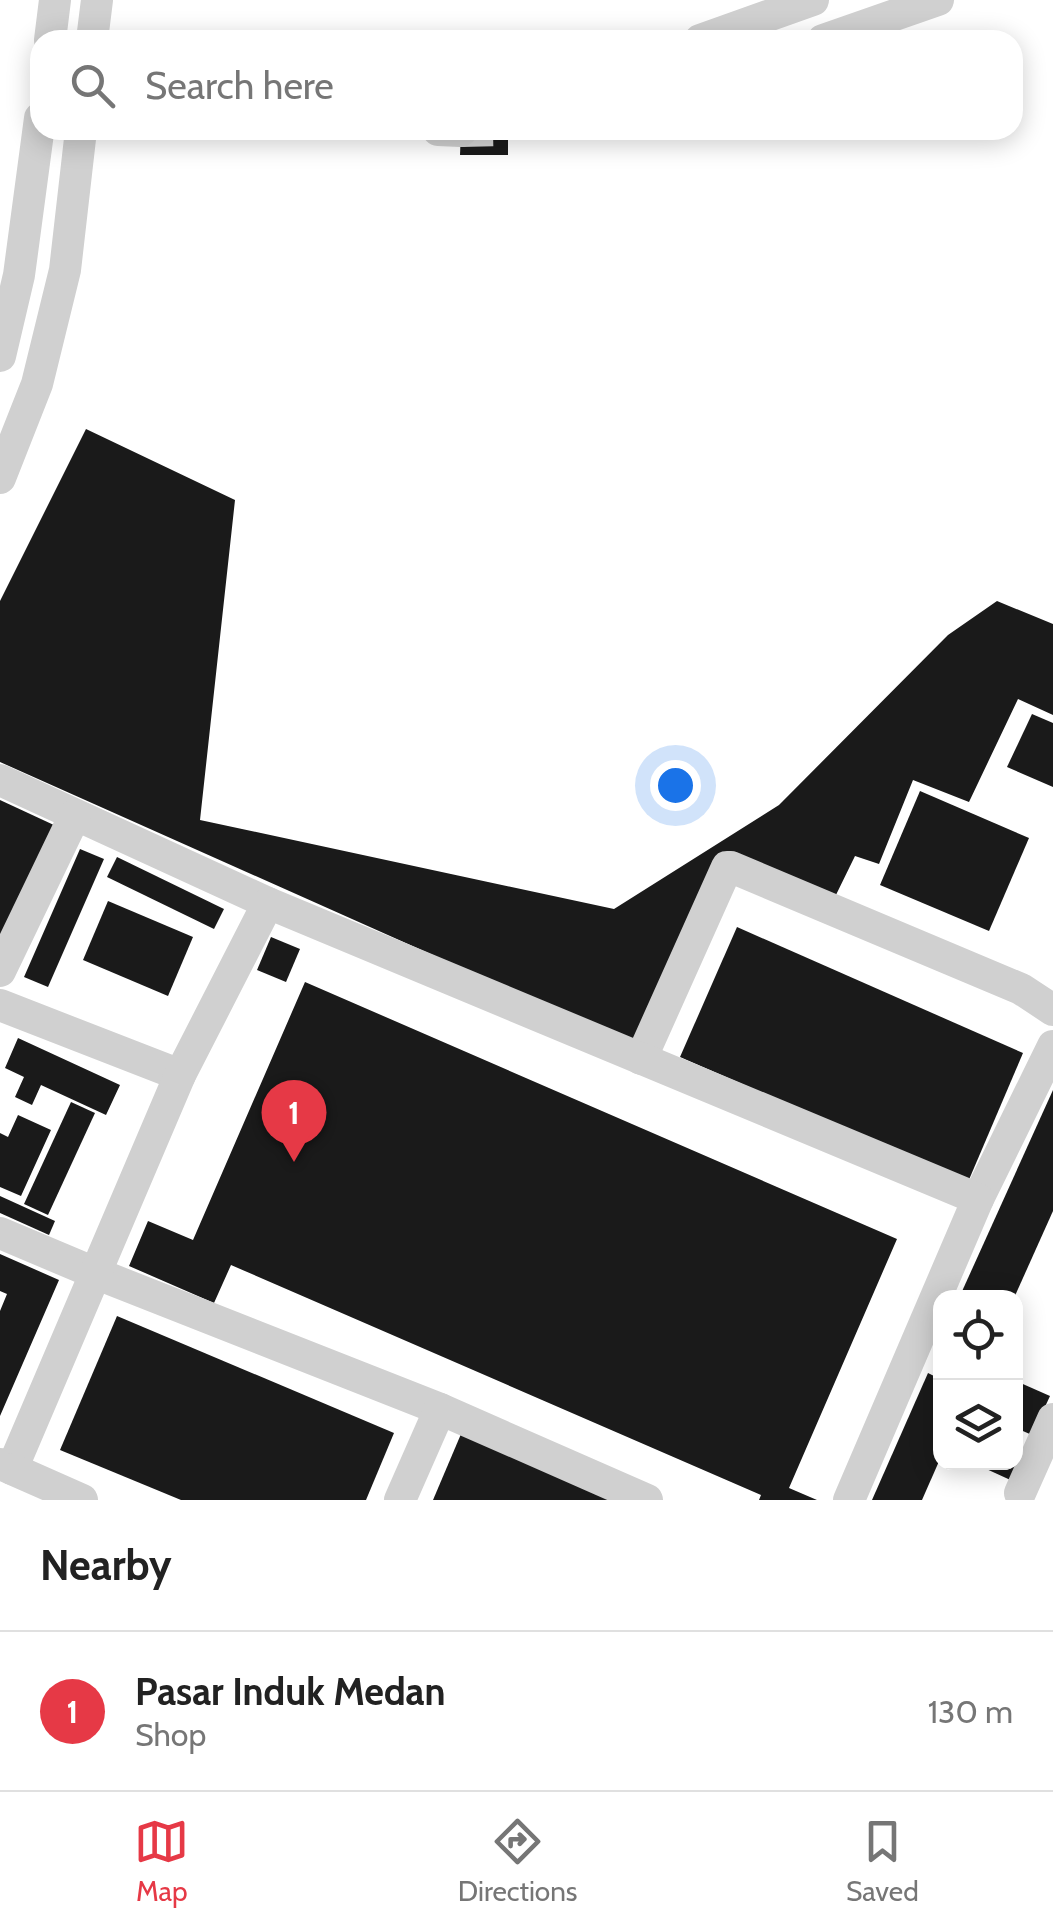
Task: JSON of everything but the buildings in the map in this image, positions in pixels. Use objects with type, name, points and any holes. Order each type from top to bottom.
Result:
[{"type":"street","points":[[51,30],[55,0]]},
{"type":"street","points":[[93,30],[97,0]]},
{"type":"street","points":[[728,30],[813,0]]},
{"type":"street","points":[[852,30],[938,0]]},
{"type":"street","points":[[0,356],[20,275],[37,140]]},
{"type":"street","points":[[0,478],[37,384],[65,270],[80,140]]},
{"type":"street","points":[[0,780],[268,903],[978,1200]]},
{"type":"street","points":[[0,972],[75,814]]},
{"type":"street","points":[[640,1058],[727,867],[731,866],[1021,989],[1053,1010]]},
{"type":"street","points":[[82,1500],[6,1467],[180,1075],[268,903]]},
{"type":"street","points":[[0,1005],[180,1075]]},
{"type":"street","points":[[849,1500],[978,1200],[1053,1046]]},
{"type":"street","points":[[0,1232],[440,1409],[648,1500]]},
{"type":"street","points":[[400,1500],[440,1409]]},
{"type":"street","points":[[1020,1493],[1053,1420]]},
{"type":"place","name":"Pasar Induk Medan","points":[[294,1162]]}]
